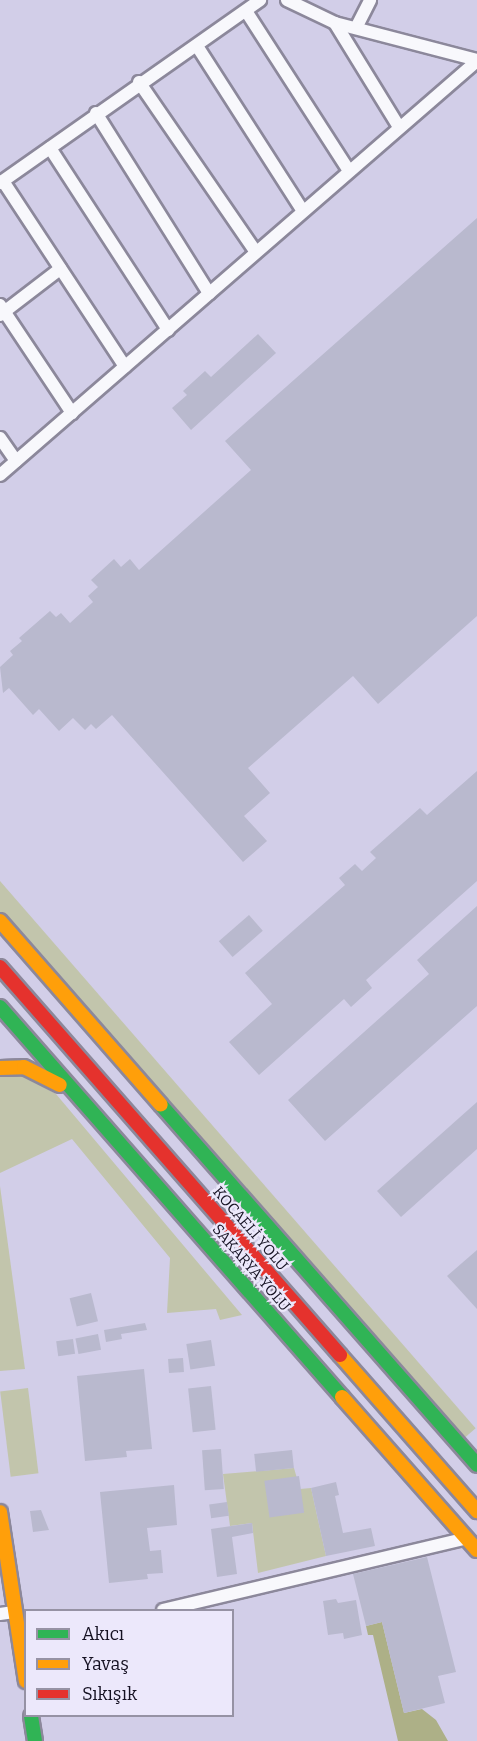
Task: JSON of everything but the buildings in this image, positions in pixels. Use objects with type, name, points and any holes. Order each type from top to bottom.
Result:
[{"type":"main road","points":[[0,921],[477,1465]]},
{"type":"main road","name":"KOCAELİ YOLU","points":[[0,967],[477,1511]]},
{"type":"main road","name":"SAKARYA YOLU","points":[[0,1007],[477,1550]]},
{"type":"main road","points":[[0,1068],[36,1071],[80,1099]]},
{"type":"main road","points":[[0,1512],[7,1613],[23,1643]]},
{"type":"main road","points":[[31,1717],[35,1741]]},
{"type":"street","points":[[125,367],[1,182],[139,82],[197,46],[260,0]]},
{"type":"street","points":[[286,0],[335,23],[477,61]]},
{"type":"street","points":[[356,28],[370,0]]},
{"type":"street","points":[[246,10],[350,171]]},
{"type":"street","points":[[335,23],[399,127]]},
{"type":"street","points":[[197,46],[303,211]]},
{"type":"street","points":[[0,476],[477,61]]},
{"type":"street","points":[[139,82],[256,252]]},
{"type":"street","points":[[96,113],[210,293]]},
{"type":"street","points":[[50,148],[168,330]]},
{"type":"street","points":[[60,269],[1,311],[72,413]]},
{"type":"street","points":[[0,438],[16,461]]},
{"type":"street","points":[[171,1609],[467,1538]]},
{"type":"green space","points":[[0,881],[476,1428],[458,1444],[0,918]]},
{"type":"green space","points":[[18,1072],[56,1094],[242,1315],[220,1320],[216,1309],[167,1313],[170,1258],[72,1139],[0,1173],[0,1074]]},
{"type":"green space","points":[[0,1186],[25,1369],[0,1371]]},
{"type":"green space","points":[[28,1388],[38,1473],[11,1477],[0,1391]]},
{"type":"green space","points":[[294,1468],[300,1489],[311,1488],[326,1556],[258,1573],[252,1523],[230,1526],[223,1474]]},
{"type":"green space","points":[[382,1622],[404,1713],[422,1709],[436,1720],[448,1741],[398,1741],[373,1635],[368,1635],[366,1626]]},
{"type":"traffic: fast","points":[[0,1007],[342,1397]]},
{"type":"traffic: fast","points":[[161,1105],[477,1465]]},
{"type":"traffic: fast","points":[[31,1717],[35,1741]]},
{"type":"traffic: slow","points":[[0,921],[161,1105]]},
{"type":"traffic: slow","points":[[0,1068],[24,1067],[60,1085]]},
{"type":"traffic: slow","points":[[340,1355],[477,1511]]},
{"type":"traffic: slow","points":[[342,1397],[477,1550]]},
{"type":"traffic: slow","points":[[0,1512],[24,1668]]},
{"type":"traffic: jam","points":[[0,967],[340,1355]]}]
